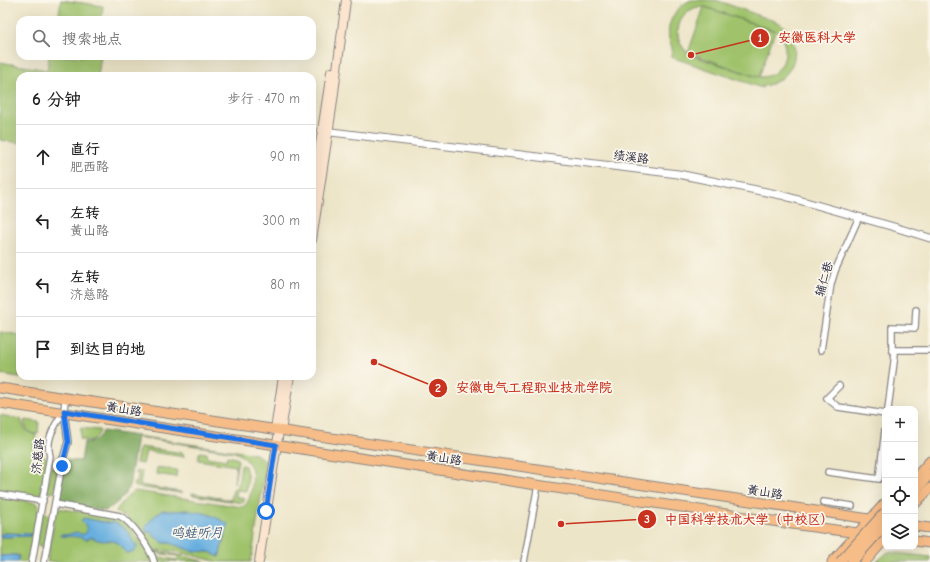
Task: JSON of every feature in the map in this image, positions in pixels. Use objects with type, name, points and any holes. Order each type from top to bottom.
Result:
[{"type":"main road","points":[[316,209],[341,0]]},
{"type":"main road","points":[[316,177],[326,131],[346,0]]},
{"type":"main road","points":[[259,562],[278,430],[283,380]]},
{"type":"main road","points":[[278,430],[289,380]]},
{"type":"main road","name":"黄山路","points":[[0,388],[882,522]]},
{"type":"main road","name":"黄山路","points":[[0,403],[64,411],[276,445],[882,537]]},
{"type":"main road","points":[[918,466],[930,452]]},
{"type":"main road","points":[[918,475],[930,461]]},
{"type":"main road","points":[[918,488],[930,474]]},
{"type":"main road","points":[[918,501],[930,488]]},
{"type":"main road","points":[[832,562],[882,506]]},
{"type":"main road","points":[[840,562],[883,514]]},
{"type":"main road","points":[[918,526],[930,528]]},
{"type":"main road","points":[[852,562],[882,528]]},
{"type":"main road","points":[[918,541],[930,543]]},
{"type":"main road","points":[[865,562],[882,542]]},
{"type":"street","name":"绩溪路","points":[[326,131],[678,174],[781,195],[930,238]]},
{"type":"street","name":"辅仁巷","points":[[821,350],[831,284],[835,271],[859,217]]},
{"type":"street","points":[[888,406],[895,354],[892,350],[892,328],[915,328],[916,310]]},
{"type":"street","points":[[892,350],[930,350]]},
{"type":"street","points":[[839,386],[827,398],[838,407],[882,414]]},
{"type":"street","points":[[64,411],[65,399]]},
{"type":"street","name":"济慈路","points":[[32,562],[50,456],[48,448],[49,439],[64,411]]},
{"type":"street","name":"济慈路","points":[[44,562],[68,442],[64,411]]},
{"type":"street","points":[[828,472],[879,480],[884,442]]},
{"type":"street","points":[[524,562],[538,485]]},
{"type":"street","points":[[0,494],[43,501],[50,496],[55,504]]},
{"type":"street","points":[[43,501],[47,510],[55,504],[120,516],[130,523],[154,562]]},
{"type":"street","points":[[823,502],[852,506]]},
{"type":"green space","points":[[61,0],[103,6],[102,16],[59,16]]},
{"type":"green space","points":[[691,0],[716,0],[780,23],[788,31],[793,41],[795,50],[794,60],[790,69],[783,77],[774,83],[763,86],[762,88],[671,57],[672,49],[668,33],[669,27],[673,16]],"holes":[[[697,7],[704,7],[688,53],[679,40],[678,34],[681,21],[690,10]],[[705,7],[776,31],[784,45],[784,60],[775,72],[768,76],[759,77],[775,31]],[[689,53],[746,73],[693,56]]]},
{"type":"green space","points":[[48,60],[100,60],[99,72],[16,72],[16,142],[0,140],[0,62],[47,70]]},
{"type":"green space","points":[[0,332],[16,334],[16,377],[0,374]]},
{"type":"green space","points":[[0,415],[21,419],[26,430],[36,435],[34,449],[42,451],[42,456],[46,457],[48,460],[41,496],[36,498],[0,492]]},
{"type":"green space","points":[[24,421],[39,422],[38,434],[30,432],[27,429]]},
{"type":"green space","points":[[81,428],[100,431],[94,439],[86,440],[80,439]]},
{"type":"green space","points":[[103,431],[137,436],[129,487],[127,491],[112,507],[105,511],[61,503],[58,496],[65,460],[81,461],[84,442],[95,440]]},
{"type":"green space","points":[[137,437],[256,454],[264,460],[265,470],[251,562],[218,562],[179,552],[155,550],[149,547],[127,518],[117,513],[116,511],[122,503],[135,491],[242,507],[248,502],[250,497],[253,479],[252,470],[241,455],[235,452]],"holes":[[[163,510],[186,510],[208,514],[228,524],[219,557],[210,552],[192,551],[170,543],[164,543],[151,532],[146,532],[145,528],[151,520]]]},
{"type":"green space","points":[[140,447],[183,453],[184,457],[146,451],[143,464],[136,463]]},
{"type":"green space","points":[[199,453],[207,453],[207,457],[226,460],[227,456],[236,458],[238,460],[234,483],[236,466],[198,460]]},
{"type":"green space","points":[[241,465],[245,466],[248,478],[246,491],[237,490],[236,497],[245,499],[243,503],[192,495],[192,493],[231,500],[233,489],[238,486]]},
{"type":"green space","points":[[51,466],[59,467],[54,492],[50,493],[47,491],[47,488]]},
{"type":"green space","points":[[157,467],[177,470],[176,477],[156,474]]},
{"type":"green space","points":[[136,471],[142,471],[140,485],[181,493],[137,487],[133,485],[133,483],[137,483],[138,474],[135,473]]},
{"type":"green space","points":[[0,496],[37,503],[39,506],[30,562],[17,562],[19,557],[18,555],[0,556],[0,537],[31,536],[32,534],[5,533],[0,535]]},
{"type":"green space","points":[[58,508],[119,518],[127,522],[151,558],[152,562],[117,562],[108,560],[105,562],[94,562],[92,560],[86,562],[79,560],[78,562],[47,562],[55,514]]},
{"type":"green space","points":[[47,513],[50,517],[46,545],[41,547],[37,543],[42,515]]},
{"type":"green space","points":[[154,551],[179,555],[206,562],[157,562],[156,558],[158,557],[177,560],[179,558],[177,556],[155,553]]},
{"type":"green space","points":[[888,552],[930,557],[930,562],[876,562]]},
{"type":"water","name":"鸣蛙听月","points":[[163,510],[186,510],[208,514],[228,524],[219,557],[210,552],[192,551],[170,543],[164,543],[151,532],[146,532],[145,528],[155,516]]},
{"type":"water","points":[[83,518],[117,524],[127,530],[137,546],[136,549],[133,552],[127,553],[118,543],[114,541],[102,541],[91,537],[86,540],[77,537],[60,536],[61,534],[66,535],[77,532],[84,534],[87,532],[86,526],[81,521]]},
{"type":"water","points":[[5,533],[32,534],[31,536],[0,537],[0,535]]},
{"type":"water","points":[[15,555],[19,557],[17,562],[0,562],[0,556]]},
{"type":"place","name":"安徽医科大学","points":[[691,55]]},
{"type":"place","name":"安徽电气工程职业技术学院","points":[[374,362]]},
{"type":"place","name":"中国科学技术大学（中校区）","points":[[561,524]]},
{"type":"route","points":[[62,466],[68,442],[64,411],[276,445],[266,511]]}]
